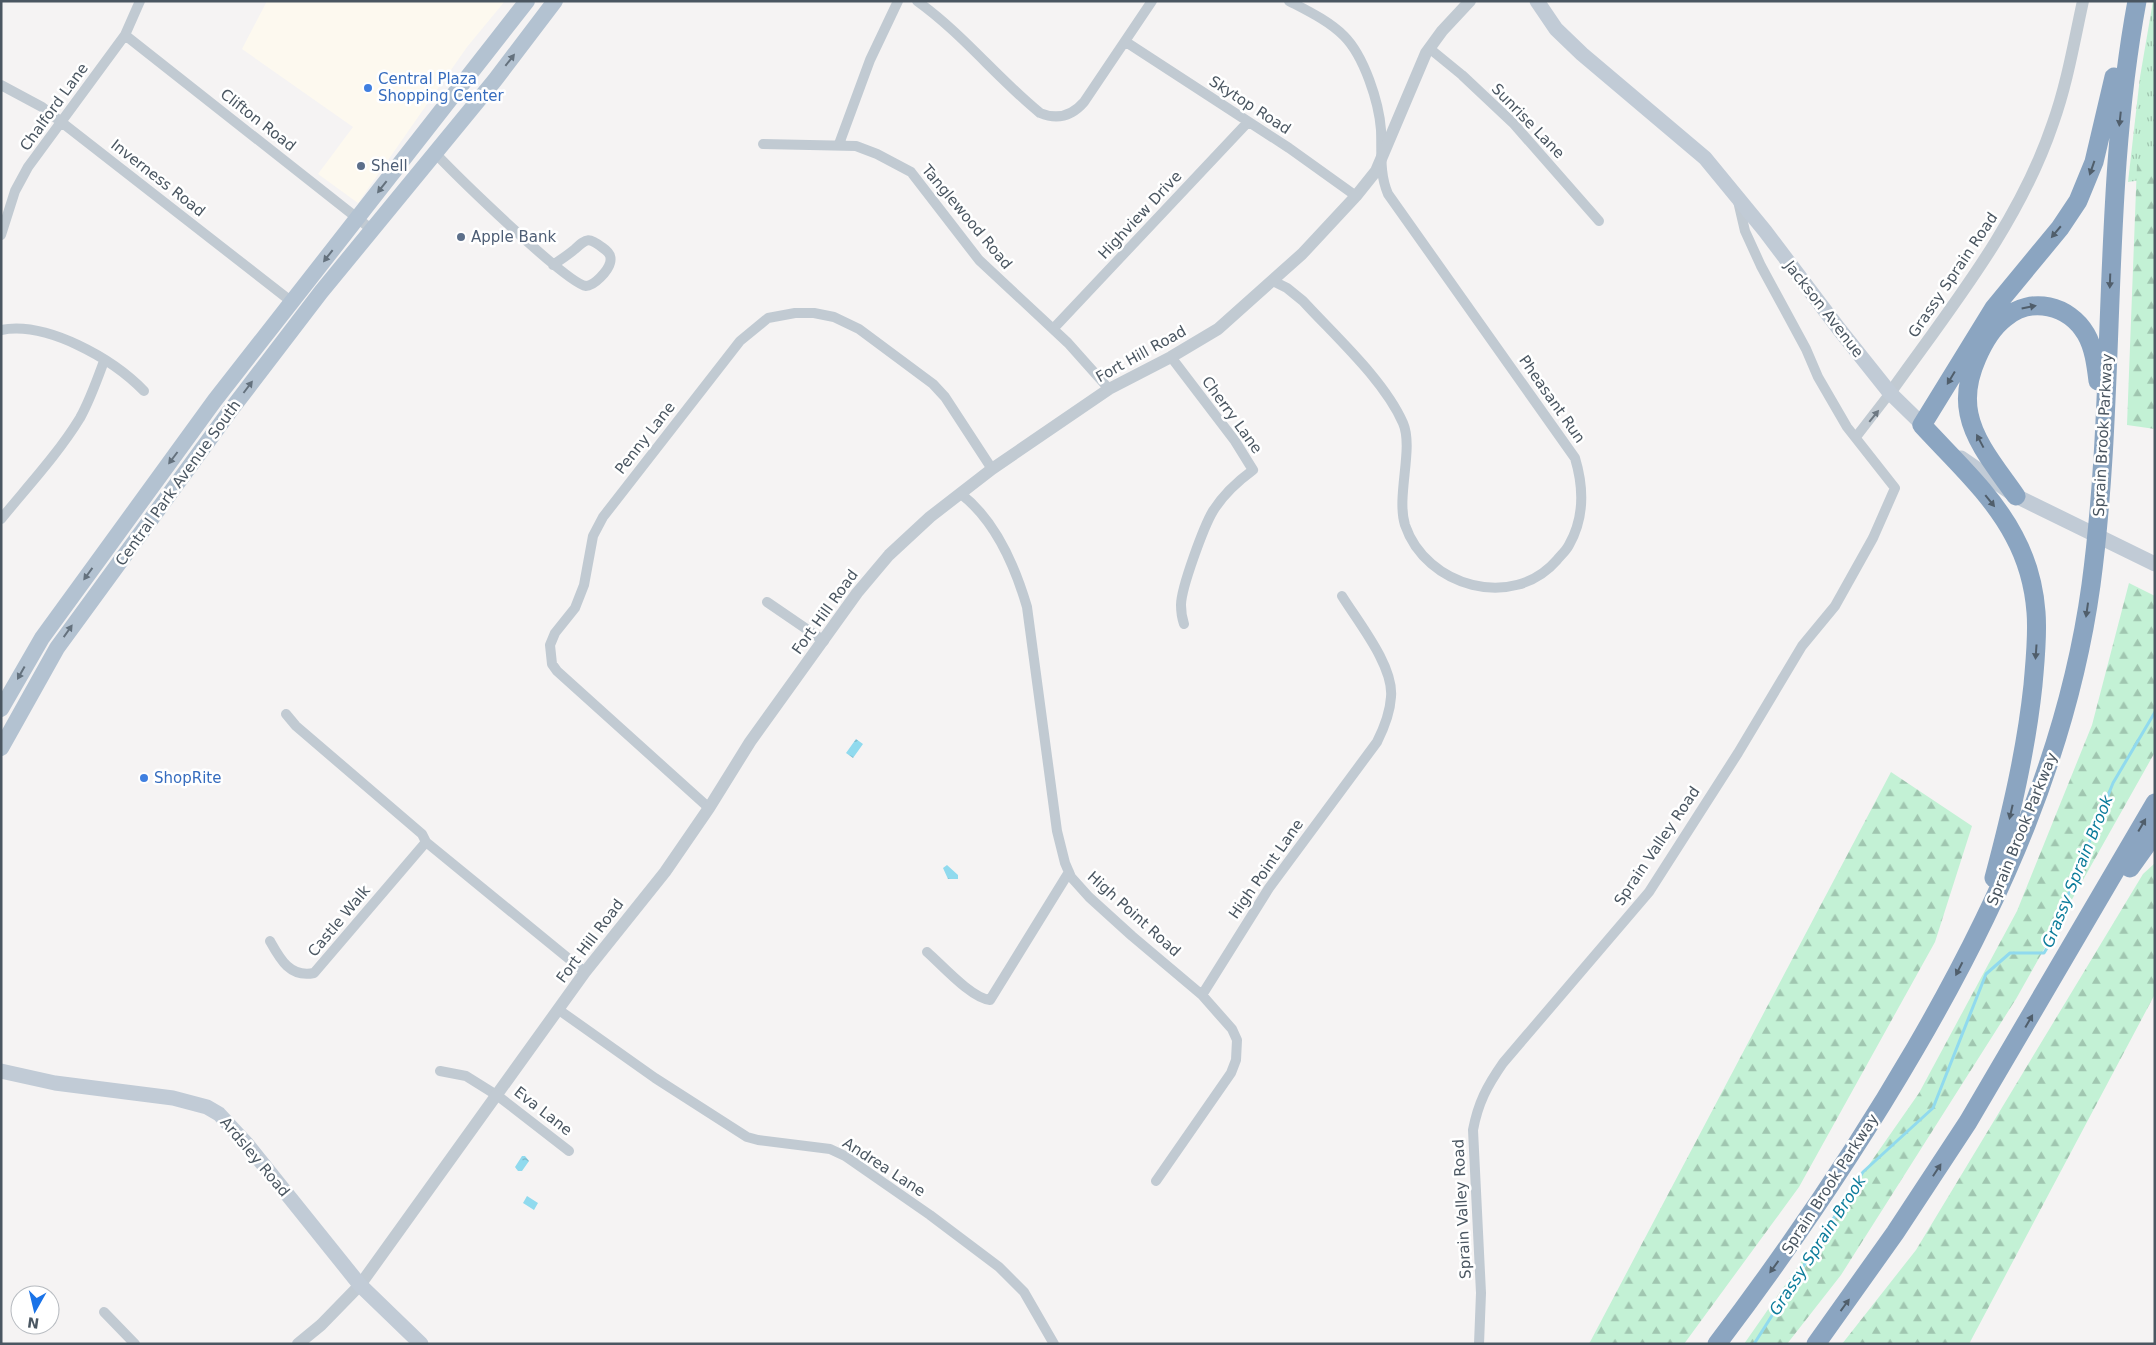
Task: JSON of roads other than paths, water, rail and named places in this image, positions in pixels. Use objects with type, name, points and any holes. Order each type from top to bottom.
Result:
[{"type":"highway","points":[[1981,926],[2011,813],[2025,741],[2036,654],[2036,612],[2030,574],[2008,525],[1982,490],[1922,425],[1994,308],[2067,219],[2083,192],[2099,144],[2131,1]]},
{"type":"highway","name":"Sprain Brook Parkway","points":[[1717,1344],[1794,1239],[1866,1130],[1923,1035],[1981,926],[2033,810],[2053,753],[2072,686],[2091,584],[2104,445],[2116,167],[2122,98],[2137,1]]},
{"type":"highway","points":[[2016,496],[1977,436],[1969,414],[1968,397],[1970,378],[1980,350],[1996,326],[2011,313],[2028,306],[2046,306],[2064,312],[2080,325],[2091,344],[2095,356],[2104,445]]},
{"type":"highway","points":[[1816,1344],[1876,1262],[1934,1176],[1986,1092],[2155,803]]},
{"type":"highway","points":[[2056,973],[2155,833]]},
{"type":"main road","points":[[1,709],[27,662],[58,615],[221,393],[527,1]]},
{"type":"main road","name":"Central Park Avenue South","points":[[1,748],[42,672],[67,633],[256,376],[371,229],[435,153],[555,1]]},
{"type":"main road","name":"Jackson Avenue","points":[[1535,3],[1556,29],[1582,54],[1705,158],[1736,194],[1890,393],[1922,425],[1953,452],[2016,496],[2155,564]]},
{"type":"main road","name":"Ardsley Road","points":[[1,1070],[55,1084],[173,1098],[207,1107],[219,1114],[246,1143],[360,1285],[421,1344]]},
{"type":"street","name":"Chalford Lane","points":[[1,235],[15,191],[28,167],[125,35],[140,1]]},
{"type":"street","points":[[839,144],[870,60],[898,1]]},
{"type":"street","points":[[918,1],[938,16],[973,48],[1029,104],[1040,113],[1048,116],[1070,115],[1078,109],[1152,2]]},
{"type":"street","name":"Pheasant Run","points":[[1272,281],[1287,288],[1303,301],[1391,401],[1404,426],[1406,439],[1402,512],[1413,543],[1422,556],[1449,577],[1476,585],[1495,587],[1514,587],[1533,581],[1551,567],[1568,547],[1577,529],[1581,511],[1582,490],[1574,458],[1388,194],[1383,182],[1378,108],[1360,59],[1352,45],[1325,21],[1289,1]]},
{"type":"street","name":"Fort Hill Road","points":[[298,1344],[321,1325],[360,1285],[498,1096],[585,972],[665,872],[709,808],[750,742],[857,593],[889,555],[930,517],[992,469],[1109,389],[1171,357],[1218,328],[1302,254],[1356,196],[1376,171],[1414,78],[1429,48],[1470,1]]},
{"type":"street","name":"Grassy Sprain Road","points":[[1856,437],[1890,393],[1998,240],[2030,182],[2053,124],[2065,84],[2083,1]]},
{"type":"street","name":"Clifton Road","points":[[125,35],[359,217],[371,229]]},
{"type":"street","name":"Skytop Road","points":[[1126,42],[1356,196]]},
{"type":"street","name":"Sunrise Lane","points":[[1429,48],[1462,75],[1513,123],[1599,221]]},
{"type":"street","name":"Inverness Road","points":[[1,85],[42,107],[292,302]]},
{"type":"street","name":"Highview Drive","points":[[1053,329],[1248,122]]},
{"type":"street","name":"Tanglewood Road","points":[[763,144],[839,144],[856,146],[877,154],[911,172],[979,260],[1068,343],[1109,389]]},
{"type":"street","points":[[435,153],[553,265],[578,283],[585,286],[592,285],[608,268],[611,257],[609,252],[595,242],[588,240],[582,242],[576,249],[553,265]]},
{"type":"street","points":[[1736,194],[1745,231],[1761,266],[1806,349],[1818,377],[1847,427],[1856,437]]},
{"type":"street","name":"Penny Lane","points":[[709,808],[556,671],[552,664],[550,645],[574,608],[584,585],[593,536],[603,517],[740,341],[768,318],[795,313],[814,312],[834,317],[859,329],[933,384],[945,397],[992,469]]},
{"type":"street","points":[[1,330],[28,329],[48,333],[80,347],[104,361],[130,377],[144,391]]},
{"type":"street","name":"Cherry Lane","points":[[1171,357],[1235,441],[1253,470],[1242,478],[1223,498],[1212,512],[1204,529],[1184,588],[1181,604],[1184,624]]},
{"type":"street","points":[[1,519],[46,465],[80,418],[90,399],[104,361]]},
{"type":"street","name":"Sprain Valley Road","points":[[1479,1344],[1482,1293],[1473,1130],[1477,1108],[1488,1085],[1503,1063],[1649,892],[1738,753],[1802,646],[1835,606],[1873,538],[1895,488],[1856,437]]},
{"type":"street","name":"High Point Road","points":[[961,494],[984,518],[1000,542],[1017,573],[1027,607],[1057,831],[1069,872],[1090,897],[1202,995],[1238,1040],[1236,1060],[1232,1073],[1156,1181]]},
{"type":"street","name":"High Point Lane","points":[[1202,995],[1269,888],[1377,742],[1386,724],[1391,696],[1388,678],[1379,655],[1342,596]]},
{"type":"street","points":[[767,602],[824,641]]},
{"type":"street","points":[[286,714],[296,726],[422,834],[426,842],[585,972]]},
{"type":"street","name":"Castle Walk","points":[[270,941],[283,964],[288,968],[304,975],[314,973],[426,842]]},
{"type":"street","points":[[927,952],[972,992],[984,1000],[990,1000],[1069,872]]},
{"type":"street","name":"Andrea Lane","points":[[559,1010],[655,1078],[747,1137],[830,1149],[845,1156],[930,1215],[999,1267],[1024,1292],[1054,1344]]},
{"type":"street","name":"Eva Lane","points":[[440,1070],[466,1076],[498,1096],[569,1151]]},
{"type":"street","points":[[104,1312],[135,1344]]},
{"type":"water","points":[[856,739],[863,744],[853,758],[846,753]]},
{"type":"water","points":[[947,865],[958,875],[958,879],[948,879],[943,868]]},
{"type":"water","points":[[522,1156],[525,1156],[529,1161],[522,1171],[518,1171],[515,1167]]},
{"type":"water","points":[[527,1196],[538,1203],[534,1210],[523,1203]]},
{"type":"waterway","name":"Grassy Sprain Brook","points":[[1754,1344],[1863,1172],[1933,1108],[1986,974],[2010,953],[2044,953],[2113,783],[2155,712]]},
{"type":"place","name":"Central Plaza Shopping Center","points":[[368,88]]},
{"type":"place","name":"Shell","points":[[361,166]]},
{"type":"place","name":"Apple Bank","points":[[461,237]]},
{"type":"place","name":"ShopRite","points":[[144,778]]}]
